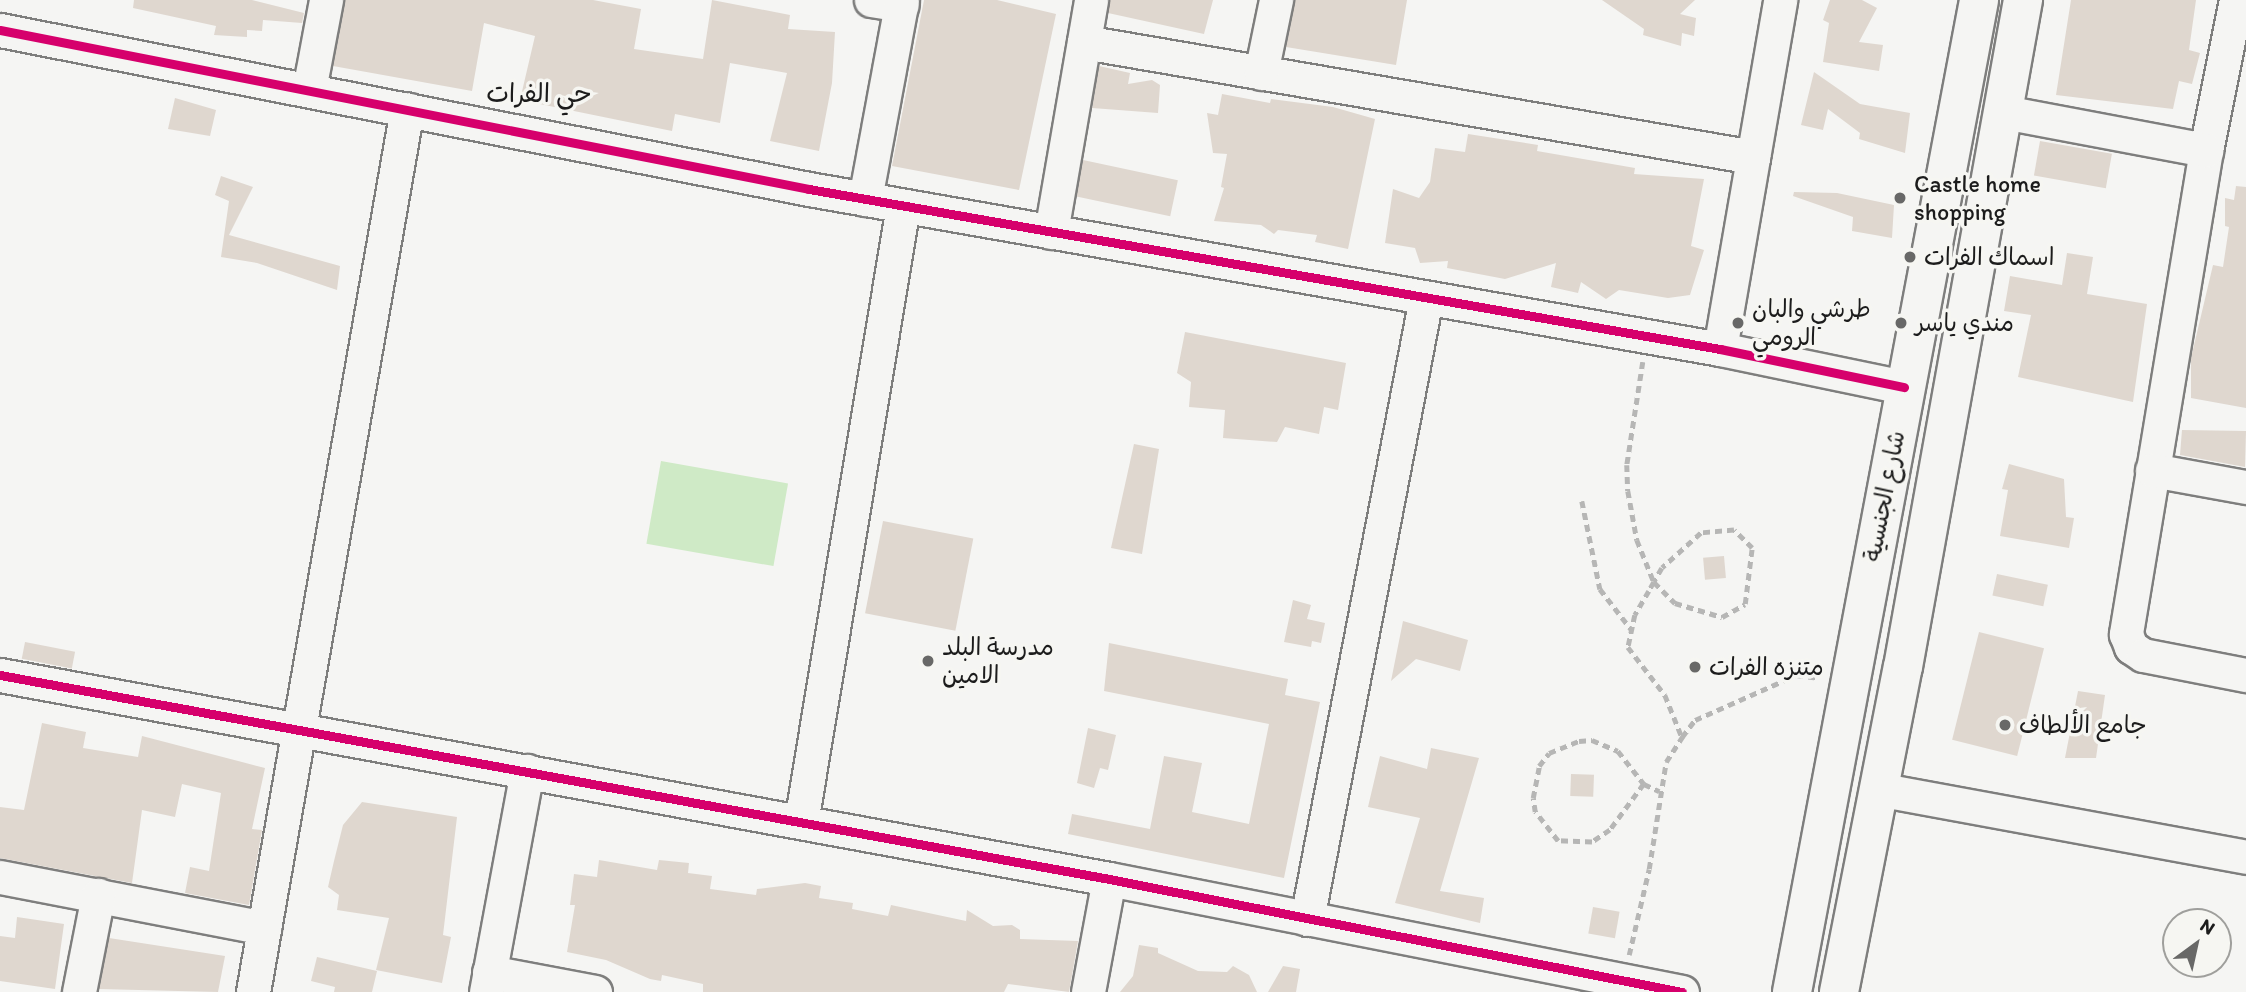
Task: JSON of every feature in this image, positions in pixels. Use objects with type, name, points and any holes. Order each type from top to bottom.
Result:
[{"type":"main road","name":"شارع الجنسية","points":[[1792,992],[1979,0]]},
{"type":"main road","name":"شارع الجنسية","points":[[1839,992],[1903,667],[2023,0]]},
{"type":"main road","points":[[1850,681],[1903,667]]},
{"type":"main road","points":[[1850,681],[1892,719]]},
{"type":"street","points":[[309,90],[326,0]]},
{"type":"street","points":[[1051,232],[1091,0]]},
{"type":"street","points":[[1261,73],[1276,0]]},
{"type":"street","points":[[1720,349],[1780,0]]},
{"type":"street","points":[[2235,0],[2206,150],[2126,634],[2131,647],[2143,655],[2246,675]]},
{"type":"street","points":[[865,200],[892,2]]},
{"type":"street","points":[[0,30],[865,200],[1720,349],[1904,387]]},
{"type":"street","points":[[1084,42],[1753,157]]},
{"type":"street","points":[[253,992],[407,109]]},
{"type":"street","points":[[2004,112],[2206,150]]},
{"type":"street","points":[[801,822],[904,206]]},
{"type":"street","points":[[1307,919],[1426,298]]},
{"type":"street","points":[[2152,470],[2246,487]]},
{"type":"street","points":[[0,675],[1109,880],[1606,983],[1682,992]]},
{"type":"street","points":[[527,771],[487,982],[595,992]]},
{"type":"street","points":[[1877,789],[2246,858]]},
{"type":"street","points":[[0,877],[264,928]]},
{"type":"street","points":[[1088,992],[1109,880]]},
{"type":"street","points":[[79,992],[99,895]]},
{"type":"path","points":[[1647,337],[1627,465],[1637,540],[1654,582],[1675,603],[1722,617],[1745,604],[1752,548],[1734,530],[1701,533],[1679,549],[1654,582],[1632,629],[1628,647],[1665,695],[1682,737]]},
{"type":"path","points":[[1582,501],[1600,589],[1632,629]]},
{"type":"path","points":[[1606,983],[1649,869],[1659,791],[1666,762],[1695,720],[1796,675],[1850,681]]},
{"type":"path","points":[[1644,784],[1610,831],[1592,842],[1558,841],[1535,812],[1533,798],[1539,766],[1549,753],[1579,741],[1592,740],[1618,751],[1644,784],[1659,791]]},
{"type":"green space","points":[[661,461],[788,483],[773,566],[646,544]]},
{"type":"building","points":[[134,0],[252,0],[304,13],[302,23],[263,20],[262,31],[247,30],[247,37],[214,35],[216,26],[133,8]]},
{"type":"building","points":[[345,0],[593,0],[641,9],[634,49],[703,59],[712,0],[790,15],[788,29],[835,32],[832,83],[819,151],[770,141],[787,73],[730,63],[720,123],[675,114],[672,131],[520,100],[535,36],[484,23],[472,91],[333,66]]},
{"type":"building","points":[[924,0],[997,0],[1056,14],[1019,190],[892,166]]},
{"type":"building","points":[[1110,0],[1213,0],[1204,34],[1108,13]]},
{"type":"building","points":[[1295,0],[1407,0],[1396,65],[1286,47]]},
{"type":"building","points":[[1602,0],[1695,0],[1680,14],[1696,18],[1694,36],[1682,33],[1681,46],[1643,35],[1644,29]]},
{"type":"building","points":[[1830,0],[1862,0],[1877,8],[1859,42],[1883,45],[1879,71],[1823,62],[1829,23],[1823,20]]},
{"type":"building","points":[[2071,0],[2196,0],[2189,50],[2200,53],[2192,84],[2179,81],[2173,109],[2056,95]]},
{"type":"building","points":[[1099,66],[1130,73],[1128,84],[1152,80],[1160,85],[1158,113],[1092,108]]},
{"type":"building","points":[[1814,72],[1860,104],[1910,113],[1905,153],[1859,139],[1860,133],[1828,109],[1823,130],[1801,125]]},
{"type":"building","points":[[1222,94],[1270,103],[1271,99],[1333,107],[1375,119],[1348,249],[1315,242],[1317,235],[1278,230],[1274,234],[1261,225],[1214,221],[1224,188],[1221,187],[1227,154],[1213,153],[1207,113],[1218,115]]},
{"type":"building","points":[[175,98],[216,110],[210,136],[168,129]]},
{"type":"building","points":[[1468,134],[1538,145],[1537,151],[1635,168],[1634,174],[1704,179],[1691,246],[1704,250],[1690,295],[1668,298],[1619,290],[1606,299],[1581,282],[1578,293],[1551,287],[1556,263],[1505,279],[1447,268],[1448,261],[1420,263],[1415,248],[1385,243],[1393,189],[1419,198],[1430,182],[1435,148],[1465,152]]},
{"type":"building","points":[[2040,141],[2112,154],[2106,188],[2034,175]]},
{"type":"building","points":[[1083,160],[1178,180],[1170,216],[1075,196]]},
{"type":"building","points":[[221,176],[253,187],[229,235],[340,266],[337,290],[257,263],[221,257],[229,201],[215,195]]},
{"type":"building","points":[[2236,186],[2246,187],[2246,408],[2191,398],[2191,358],[2213,265],[2223,267],[2229,227],[2225,226],[2225,198],[2234,200]]},
{"type":"building","points":[[1794,192],[1837,193],[1894,205],[1892,238],[1852,231],[1853,217],[1793,196]]},
{"type":"building","points":[[2067,253],[2093,257],[2087,294],[2147,304],[2133,402],[2018,377],[2031,315],[2004,311],[2010,276],[2062,285]]},
{"type":"building","points":[[1185,332],[1346,363],[1338,410],[1324,407],[1319,434],[1285,427],[1277,442],[1223,438],[1225,410],[1189,407],[1191,382],[1177,373]]},
{"type":"building","points":[[2182,430],[2246,431],[2245,467],[2180,455]]},
{"type":"building","points":[[1134,444],[1159,449],[1142,554],[1111,548]]},
{"type":"building","points":[[2009,464],[2064,479],[2066,517],[2074,518],[2069,548],[2000,536],[2008,490],[2002,489]]},
{"type":"building","points":[[883,521],[973,539],[955,631],[865,613]]},
{"type":"building","points":[[1724,556],[1726,578],[1705,580],[1703,558]]},
{"type":"building","points":[[1997,574],[2048,585],[2043,606],[1992,596]]},
{"type":"building","points":[[1293,600],[1311,605],[1307,619],[1325,623],[1321,643],[1312,641],[1311,647],[1284,642]]},
{"type":"building","points":[[1403,621],[1468,640],[1460,671],[1416,659],[1391,681]]},
{"type":"building","points":[[1979,632],[2044,648],[2017,756],[1952,740]]},
{"type":"building","points":[[25,642],[75,652],[72,668],[22,659]]},
{"type":"building","points":[[1109,643],[1288,679],[1285,695],[1320,702],[1284,878],[1068,834],[1072,814],[1150,829],[1164,756],[1202,763],[1192,812],[1249,824],[1269,724],[1104,691]]},
{"type":"building","points":[[2078,691],[2105,695],[2096,758],[2065,758]]},
{"type":"building","points":[[42,723],[86,732],[83,748],[138,757],[142,736],[265,768],[252,829],[262,830],[249,905],[185,893],[190,867],[209,871],[221,793],[182,784],[175,817],[142,810],[132,883],[0,858],[0,807],[24,810]]},
{"type":"building","points":[[1088,728],[1116,735],[1108,770],[1100,768],[1094,788],[1077,783]]},
{"type":"building","points":[[1431,748],[1479,758],[1440,891],[1484,898],[1480,923],[1395,903],[1420,818],[1368,807],[1380,756],[1427,769]]},
{"type":"building","points":[[1571,774],[1594,775],[1593,797],[1570,796]]},
{"type":"building","points":[[362,802],[457,817],[443,935],[451,937],[442,983],[376,970],[389,918],[337,910],[339,895],[328,887],[334,861],[343,825]]},
{"type":"building","points":[[599,860],[657,870],[659,860],[689,863],[688,873],[712,876],[710,889],[756,895],[757,889],[805,883],[821,886],[819,898],[853,903],[852,909],[888,916],[891,905],[966,921],[967,910],[993,926],[1012,925],[1020,930],[1020,939],[1078,941],[1069,992],[1008,984],[1004,992],[703,992],[703,984],[662,975],[661,981],[650,979],[606,960],[567,952],[575,905],[570,905],[574,874],[597,877]]},
{"type":"building","points":[[1593,907],[1620,912],[1615,938],[1588,934]]},
{"type":"building","points":[[17,917],[64,924],[55,989],[0,981],[0,936],[15,938]]},
{"type":"building","points":[[109,938],[225,956],[218,992],[99,989]]},
{"type":"building","points":[[1139,945],[1158,948],[1158,953],[1198,971],[1227,972],[1233,966],[1249,975],[1257,992],[1120,992],[1133,976]]},
{"type":"building","points":[[317,957],[377,971],[372,992],[334,992],[335,987],[311,981]]},
{"type":"building","points":[[1283,966],[1300,969],[1296,992],[1268,992]]},
{"type":"cycle path","points":[[0,30],[809,189],[1720,349],[1904,387]]},
{"type":"cycle path","points":[[0,675],[1109,879],[1682,992]]},
{"type":"place","name":"Castle home shopping","points":[[1900,198]]},
{"type":"place","name":"اسماك الفرات","points":[[1910,257]]},
{"type":"place","name":"طرشي والبان الرومي","points":[[1738,323]]},
{"type":"place","name":"مندي ياسر","points":[[1901,323]]},
{"type":"place","name":"مدرسة البلد الامين","points":[[928,661]]},
{"type":"place","name":"متنزه الفرات","points":[[1695,667]]},
{"type":"place","name":"جامع الألطاف","points":[[2005,725]]},
{"type":"district","name":"حي الفرات","points":[[539,94]]}]
